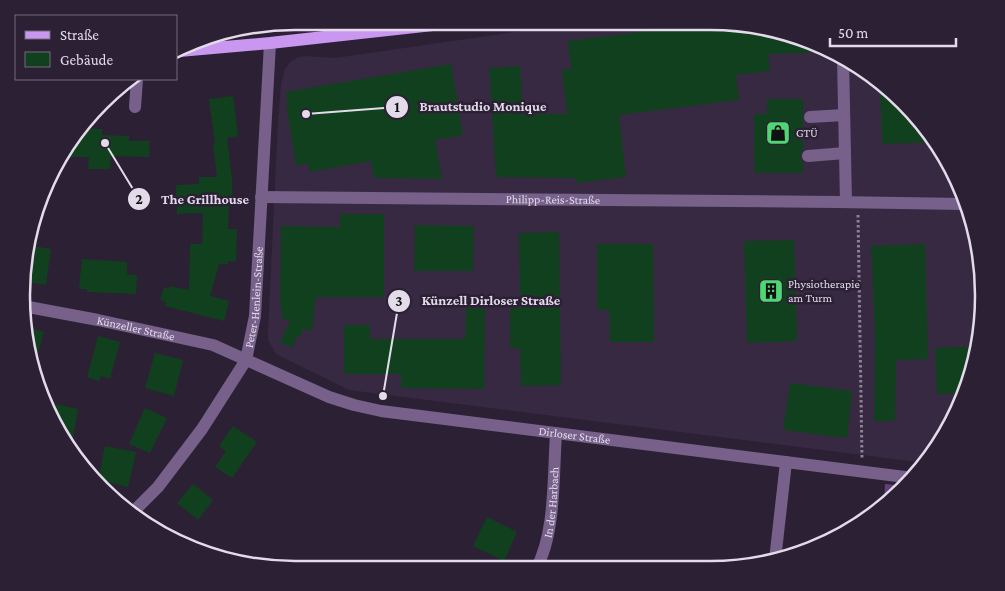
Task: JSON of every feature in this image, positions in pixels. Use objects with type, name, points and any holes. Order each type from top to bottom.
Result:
[{"type":"main road","points":[[195,50],[393,30]]},
{"type":"street","name":"Peter-Henlein-Straße","points":[[137,508],[158,487],[202,429],[246,360],[255,316],[270,43]]},
{"type":"street","points":[[843,67],[845,153],[852,202]]},
{"type":"street","points":[[135,107],[137,83]]},
{"type":"street","points":[[810,118],[844,115]]},
{"type":"street","points":[[808,156],[845,153]]},
{"type":"street","name":"Philipp-Reis-Straße","points":[[261,197],[959,204]]},
{"type":"street","name":"Künzeller Straße","points":[[31,307],[213,345],[246,360]]},
{"type":"street","name":"Dirloser Straße","points":[[246,360],[311,390],[354,406],[381,411],[903,477]]},
{"type":"street","name":"In der Harbach","points":[[540,561],[550,528],[556,434]]},
{"type":"street","points":[[776,553],[786,462]]},
{"type":"path","points":[[852,202],[863,458],[860,471]]},
{"type":"shaded area","points":[[529,30],[710,30],[744,32],[795,44],[827,57],[857,75],[885,96],[909,120],[930,148],[955,194],[970,244],[975,296],[970,347],[955,397],[930,443],[916,462],[349,390],[276,354],[268,340],[268,333],[281,85],[285,69],[290,62],[297,58],[305,56],[335,58]]},
{"type":"shaded area","points":[[885,484],[895,485],[885,495]]},
{"type":"building","points":[[657,30],[710,30],[761,35],[795,44],[817,52],[768,54],[770,71],[736,75],[739,100],[619,115],[626,177],[576,183],[575,178],[496,177],[489,68],[520,66],[523,114],[567,114],[562,70],[571,69],[568,41]]},
{"type":"building","points":[[451,64],[463,135],[435,140],[442,179],[374,178],[371,161],[310,172],[308,163],[296,166],[286,104],[288,104],[286,92]]},
{"type":"building","points":[[880,92],[909,120],[926,142],[882,144]]},
{"type":"building","points":[[233,96],[238,136],[227,138],[232,180],[232,203],[229,203],[228,229],[237,229],[236,261],[228,261],[228,264],[219,264],[210,296],[229,301],[224,321],[165,306],[166,302],[160,300],[164,287],[169,289],[170,286],[189,290],[190,244],[202,244],[203,213],[177,214],[176,185],[199,184],[199,177],[217,177],[209,99]]},
{"type":"building","name":"GTÜ","points":[[767,99],[803,99],[803,150],[800,156],[803,162],[803,173],[754,173],[754,114],[767,114]]},
{"type":"building","points":[[89,128],[102,129],[102,135],[129,136],[129,141],[150,141],[149,157],[111,156],[110,169],[88,169],[89,157],[70,157]]},
{"type":"building","points":[[340,214],[384,214],[384,297],[316,297],[312,331],[304,328],[300,337],[298,335],[292,348],[280,342],[290,321],[282,318],[280,297],[281,226],[340,227]]},
{"type":"building","points":[[415,225],[474,226],[473,271],[414,271]]},
{"type":"building","points":[[559,232],[561,385],[521,386],[520,348],[510,348],[510,308],[520,308],[519,233]]},
{"type":"building","name":"Physiotherapie am Turm","points":[[794,240],[797,341],[747,343],[744,241]]},
{"type":"building","points":[[597,244],[653,244],[654,342],[610,342],[609,310],[597,310]]},
{"type":"building","points":[[925,244],[928,359],[896,360],[895,421],[874,421],[875,334],[871,246]]},
{"type":"building","points":[[35,246],[51,249],[46,285],[31,282]]},
{"type":"building","points":[[82,259],[127,262],[127,274],[137,275],[136,294],[87,292],[87,289],[79,289]]},
{"type":"building","points":[[466,308],[485,308],[484,389],[401,388],[401,374],[344,374],[344,325],[370,325],[370,339],[465,339]]},
{"type":"building","points":[[32,329],[44,332],[37,356]]},
{"type":"building","points":[[98,336],[120,342],[110,379],[101,376],[99,381],[87,377]]},
{"type":"building","points":[[970,346],[956,393],[937,394],[935,348]]},
{"type":"building","points":[[155,353],[183,360],[174,396],[145,388]]},
{"type":"building","points":[[790,383],[852,391],[847,438],[783,430]]},
{"type":"building","points":[[53,403],[78,409],[73,437],[71,437]]},
{"type":"building","points":[[145,408],[167,418],[150,453],[129,444]]},
{"type":"building","points":[[233,426],[257,442],[232,478],[215,467],[226,451],[219,446]]},
{"type":"building","points":[[105,446],[136,452],[128,487],[107,482],[99,474]]},
{"type":"building","points":[[193,484],[213,500],[198,520],[177,503]]},
{"type":"building","points":[[487,517],[517,532],[504,561],[473,546]]},
{"type":"place","name":"Brautstudio Monique","points":[[306,114]]},
{"type":"place","name":"GTÜ","points":[[778,133]]},
{"type":"place","name":"The Grillhouse","points":[[105,143]]},
{"type":"place","name":"Physiotherapie am Turm","points":[[771,291]]},
{"type":"place","name":"Künzell Dirloser Straße","points":[[383,396]]}]
